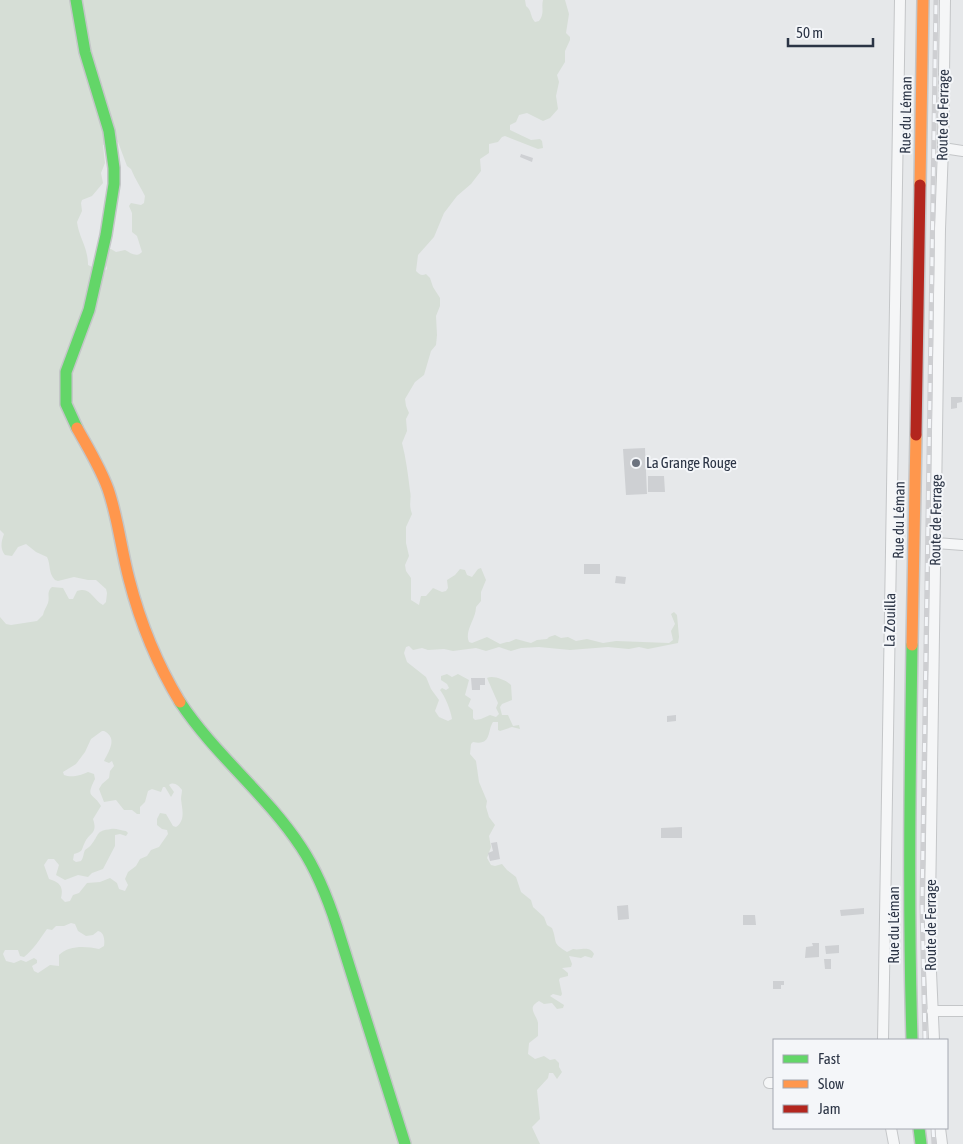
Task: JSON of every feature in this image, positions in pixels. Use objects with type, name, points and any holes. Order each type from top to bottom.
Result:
[{"type":"street","points":[[76,0],[85,52],[109,131],[114,168],[114,184],[106,235],[89,310],[66,372],[66,404],[104,476],[114,508],[131,590],[164,674],[178,701],[199,730],[300,845],[320,882],[337,927],[404,1142]]},
{"type":"street","name":"La Zouilla","points":[[883,1039],[900,0]]},
{"type":"street","name":"Rue du Léman","points":[[912,1039],[909,954],[909,833],[922,0]]},
{"type":"street","name":"Route de Ferrage","points":[[934,1039],[930,905],[945,0]]},
{"type":"street","points":[[943,148],[963,151]]},
{"type":"street","points":[[936,543],[963,545]]},
{"type":"street","points":[[932,1011],[963,1011]]},
{"type":"street","points":[[891,1129],[894,1144]]},
{"type":"street","points":[[920,1129],[921,1144]]},
{"type":"street","points":[[940,1129],[942,1144]]},
{"type":"shaded area","points":[[0,0],[525,0],[526,6],[535,22],[539,21],[542,15],[543,0],[565,0],[569,14],[566,33],[570,40],[565,51],[565,62],[557,75],[559,82],[556,96],[558,109],[550,118],[543,121],[527,113],[519,115],[516,122],[510,125],[510,130],[531,140],[540,139],[543,148],[538,149],[505,136],[498,142],[489,144],[489,153],[480,159],[481,171],[444,213],[434,237],[418,255],[416,271],[421,275],[426,274],[430,278],[440,298],[440,306],[436,316],[436,345],[431,351],[424,375],[415,382],[405,399],[409,413],[406,419],[407,431],[402,443],[408,473],[412,514],[406,527],[406,543],[409,556],[405,565],[406,571],[411,578],[411,600],[419,605],[421,596],[426,596],[433,588],[442,592],[446,591],[448,588],[447,580],[460,569],[465,570],[467,575],[472,577],[481,568],[486,580],[481,592],[481,601],[476,607],[469,629],[469,642],[472,643],[487,637],[500,644],[516,639],[531,643],[555,635],[561,638],[568,637],[576,641],[587,639],[603,643],[616,641],[669,643],[673,640],[671,631],[675,624],[671,614],[674,612],[677,615],[678,643],[648,649],[639,647],[629,649],[608,647],[570,650],[539,647],[521,648],[511,651],[499,647],[486,651],[476,648],[453,651],[422,648],[413,650],[409,646],[406,647],[404,653],[407,662],[426,677],[431,689],[439,700],[435,711],[439,717],[448,721],[452,719],[446,700],[440,690],[442,688],[446,690],[449,688],[441,680],[441,676],[447,674],[452,677],[458,674],[469,680],[465,695],[471,699],[468,706],[473,710],[473,718],[475,720],[490,715],[496,717],[499,714],[496,708],[498,703],[487,678],[499,678],[511,685],[512,700],[502,704],[500,707],[502,715],[508,715],[513,726],[519,725],[520,729],[512,727],[500,731],[498,730],[498,722],[493,722],[486,740],[471,744],[470,754],[476,761],[479,782],[487,801],[486,807],[489,817],[495,825],[489,836],[491,847],[487,858],[491,865],[502,864],[516,877],[521,892],[531,900],[533,907],[544,917],[547,925],[552,928],[559,946],[567,952],[573,949],[587,949],[594,954],[592,958],[569,956],[572,964],[571,967],[562,968],[568,973],[568,976],[559,980],[562,994],[561,996],[553,994],[550,996],[564,1005],[563,1008],[557,1009],[552,1003],[544,1004],[539,1001],[533,1006],[533,1012],[538,1023],[538,1036],[529,1043],[528,1054],[535,1059],[544,1056],[550,1060],[555,1059],[559,1063],[562,1072],[557,1079],[553,1073],[549,1073],[548,1078],[537,1090],[540,1119],[532,1127],[540,1144],[0,1144],[0,617],[6,624],[11,625],[37,621],[43,615],[48,603],[49,591],[52,587],[63,588],[69,599],[73,599],[77,591],[85,590],[103,605],[106,602],[107,593],[106,589],[96,580],[74,577],[55,580],[51,575],[47,557],[36,552],[26,544],[18,547],[12,556],[5,555],[2,550],[4,534],[0,530]],"holes":[[[118,142],[127,166],[131,169],[145,196],[144,203],[141,205],[131,203],[129,206],[132,213],[132,232],[137,236],[142,252],[136,255],[125,250],[116,252],[108,249],[104,257],[107,269],[103,272],[88,265],[87,253],[77,222],[82,211],[82,200],[92,196],[103,183],[101,173],[105,163],[103,145]],[[102,731],[111,737],[110,749],[104,761],[109,763],[112,761],[114,766],[110,771],[109,778],[99,789],[104,802],[116,800],[124,810],[132,810],[140,814],[140,807],[145,802],[148,791],[152,789],[161,792],[163,787],[165,787],[171,797],[174,792],[169,785],[175,784],[182,790],[182,818],[176,827],[173,826],[166,814],[160,813],[157,825],[167,830],[168,834],[159,847],[151,850],[147,856],[140,859],[136,866],[128,872],[125,879],[128,885],[125,891],[119,889],[117,883],[110,878],[100,882],[87,883],[79,893],[73,895],[70,901],[65,902],[61,898],[62,890],[60,885],[49,879],[44,865],[48,859],[54,859],[59,865],[56,875],[65,880],[78,875],[88,877],[92,873],[103,869],[115,846],[115,835],[126,836],[128,833],[115,829],[102,831],[91,846],[85,850],[81,861],[76,862],[73,860],[74,854],[81,851],[93,832],[95,828],[93,819],[101,806],[90,793],[95,779],[94,774],[88,772],[70,776],[64,775],[63,772],[76,764],[85,752],[91,739]],[[71,923],[75,924],[78,931],[86,936],[93,935],[98,931],[104,937],[104,946],[99,949],[89,947],[68,949],[59,955],[59,966],[50,965],[38,973],[34,971],[32,966],[37,963],[37,960],[34,958],[26,962],[21,960],[14,963],[6,961],[3,954],[5,950],[18,950],[20,956],[24,957],[47,929],[52,930],[56,926],[64,926]]]},
{"type":"building","points":[[521,154],[533,158],[532,162],[520,157]]},
{"type":"building","points":[[951,397],[962,397],[962,402],[957,403],[957,408],[951,409]]},
{"type":"building","points":[[645,448],[647,494],[626,495],[623,449]]},
{"type":"building","points":[[648,476],[664,476],[665,492],[648,492]]},
{"type":"building","points":[[584,564],[600,564],[600,574],[584,574]]},
{"type":"building","points":[[616,576],[626,577],[625,584],[615,583]]},
{"type":"building","points":[[471,678],[485,678],[485,685],[480,685],[480,690],[472,690]]},
{"type":"building","points":[[676,715],[676,721],[667,722],[667,716]]},
{"type":"building","points":[[682,827],[682,838],[661,838],[661,828]]},
{"type":"building","points":[[497,842],[500,859],[490,861],[488,853],[493,851],[491,843]]},
{"type":"building","points":[[628,905],[629,919],[618,920],[617,906]]},
{"type":"building","points":[[864,908],[864,914],[841,916],[840,910]]},
{"type":"building","points":[[743,915],[755,915],[756,925],[743,925]]},
{"type":"building","points":[[812,943],[819,943],[819,957],[805,958],[806,947],[813,946]]},
{"type":"building","points":[[839,945],[839,953],[826,954],[825,946]]},
{"type":"building","points":[[824,959],[831,959],[831,969],[825,969]]},
{"type":"building","points":[[773,981],[784,981],[784,985],[781,985],[781,989],[773,989]]},
{"type":"railway","points":[[925,1039],[922,905],[936,0]]},
{"type":"railway","points":[[933,1129],[934,1144]]},
{"type":"traffic: fast","points":[[76,0],[85,52],[109,131],[114,168],[114,184],[106,235],[89,310],[66,372],[66,404],[77,428]]},
{"type":"traffic: fast","points":[[912,645],[910,793],[912,1039]]},
{"type":"traffic: fast","points":[[180,702],[209,740],[272,809],[301,847],[312,866],[334,917],[405,1144]]},
{"type":"traffic: fast","points":[[919,1129],[921,1144]]},
{"type":"traffic: slow","points":[[920,185],[923,0]]},
{"type":"traffic: slow","points":[[77,428],[98,465],[108,489],[138,611],[157,658],[180,702]]},
{"type":"traffic: slow","points":[[912,645],[916,435]]},
{"type":"traffic: jam","points":[[916,435],[920,185]]},
{"type":"place","name":"La Grange Rouge","points":[[636,463]]}]
